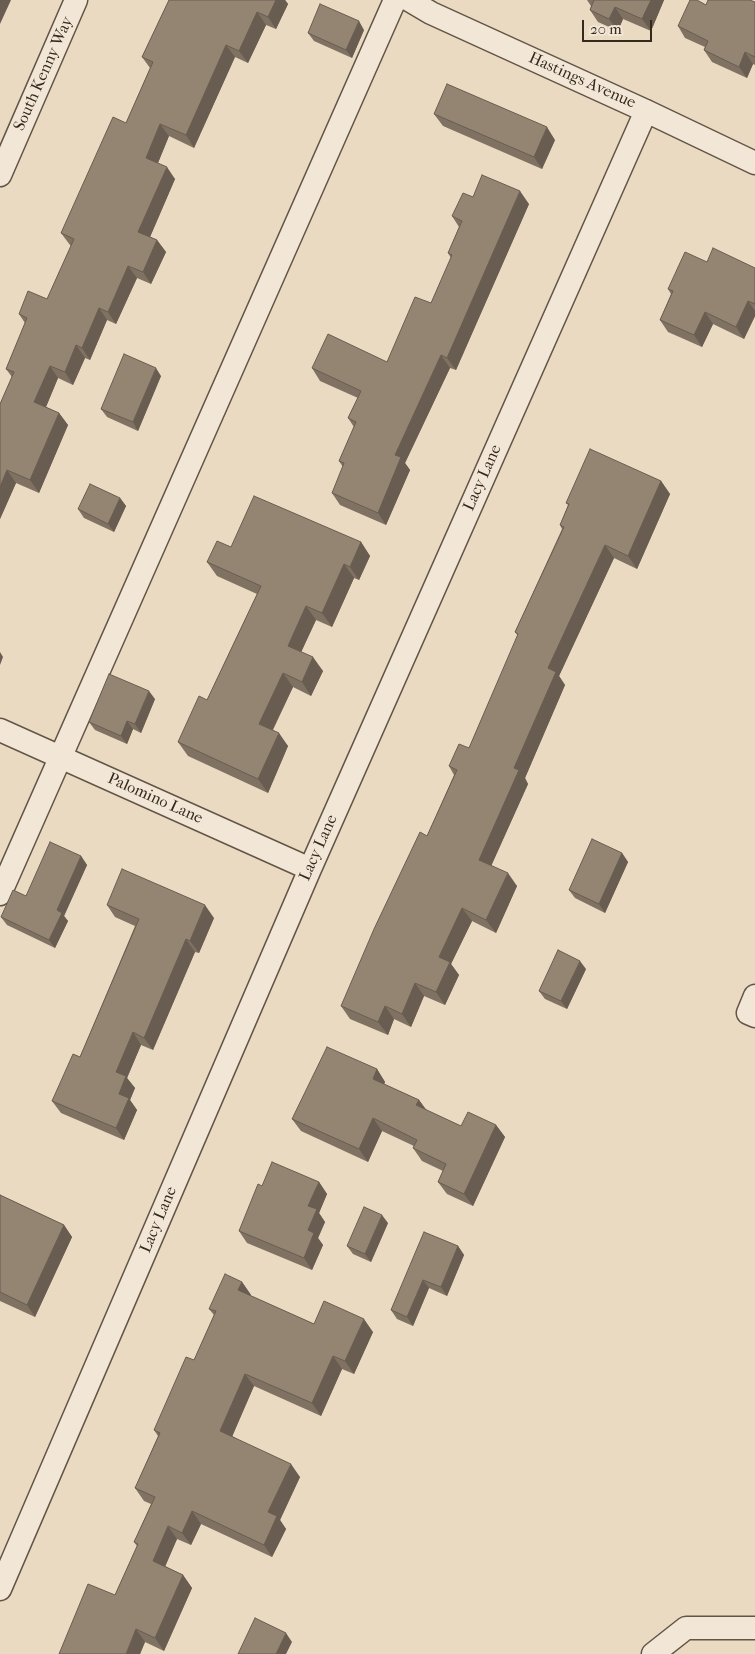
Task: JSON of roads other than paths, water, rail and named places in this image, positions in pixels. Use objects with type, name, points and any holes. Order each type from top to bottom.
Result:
[{"type":"street","name":"South Kenny Way","points":[[0,175],[76,0]]},
{"type":"street","points":[[0,894],[395,0]]},
{"type":"street","name":"Hastings Avenue","points":[[409,0],[434,6],[755,163]]},
{"type":"street","name":"Lacy Lane","points":[[0,1589],[310,869],[646,111]]},
{"type":"street","name":"Palomino Lane","points":[[0,730],[310,869]]},
{"type":"street","points":[[755,996],[748,1013],[755,1016]]},
{"type":"street","points":[[653,1654],[686,1628],[755,1628]]}]
